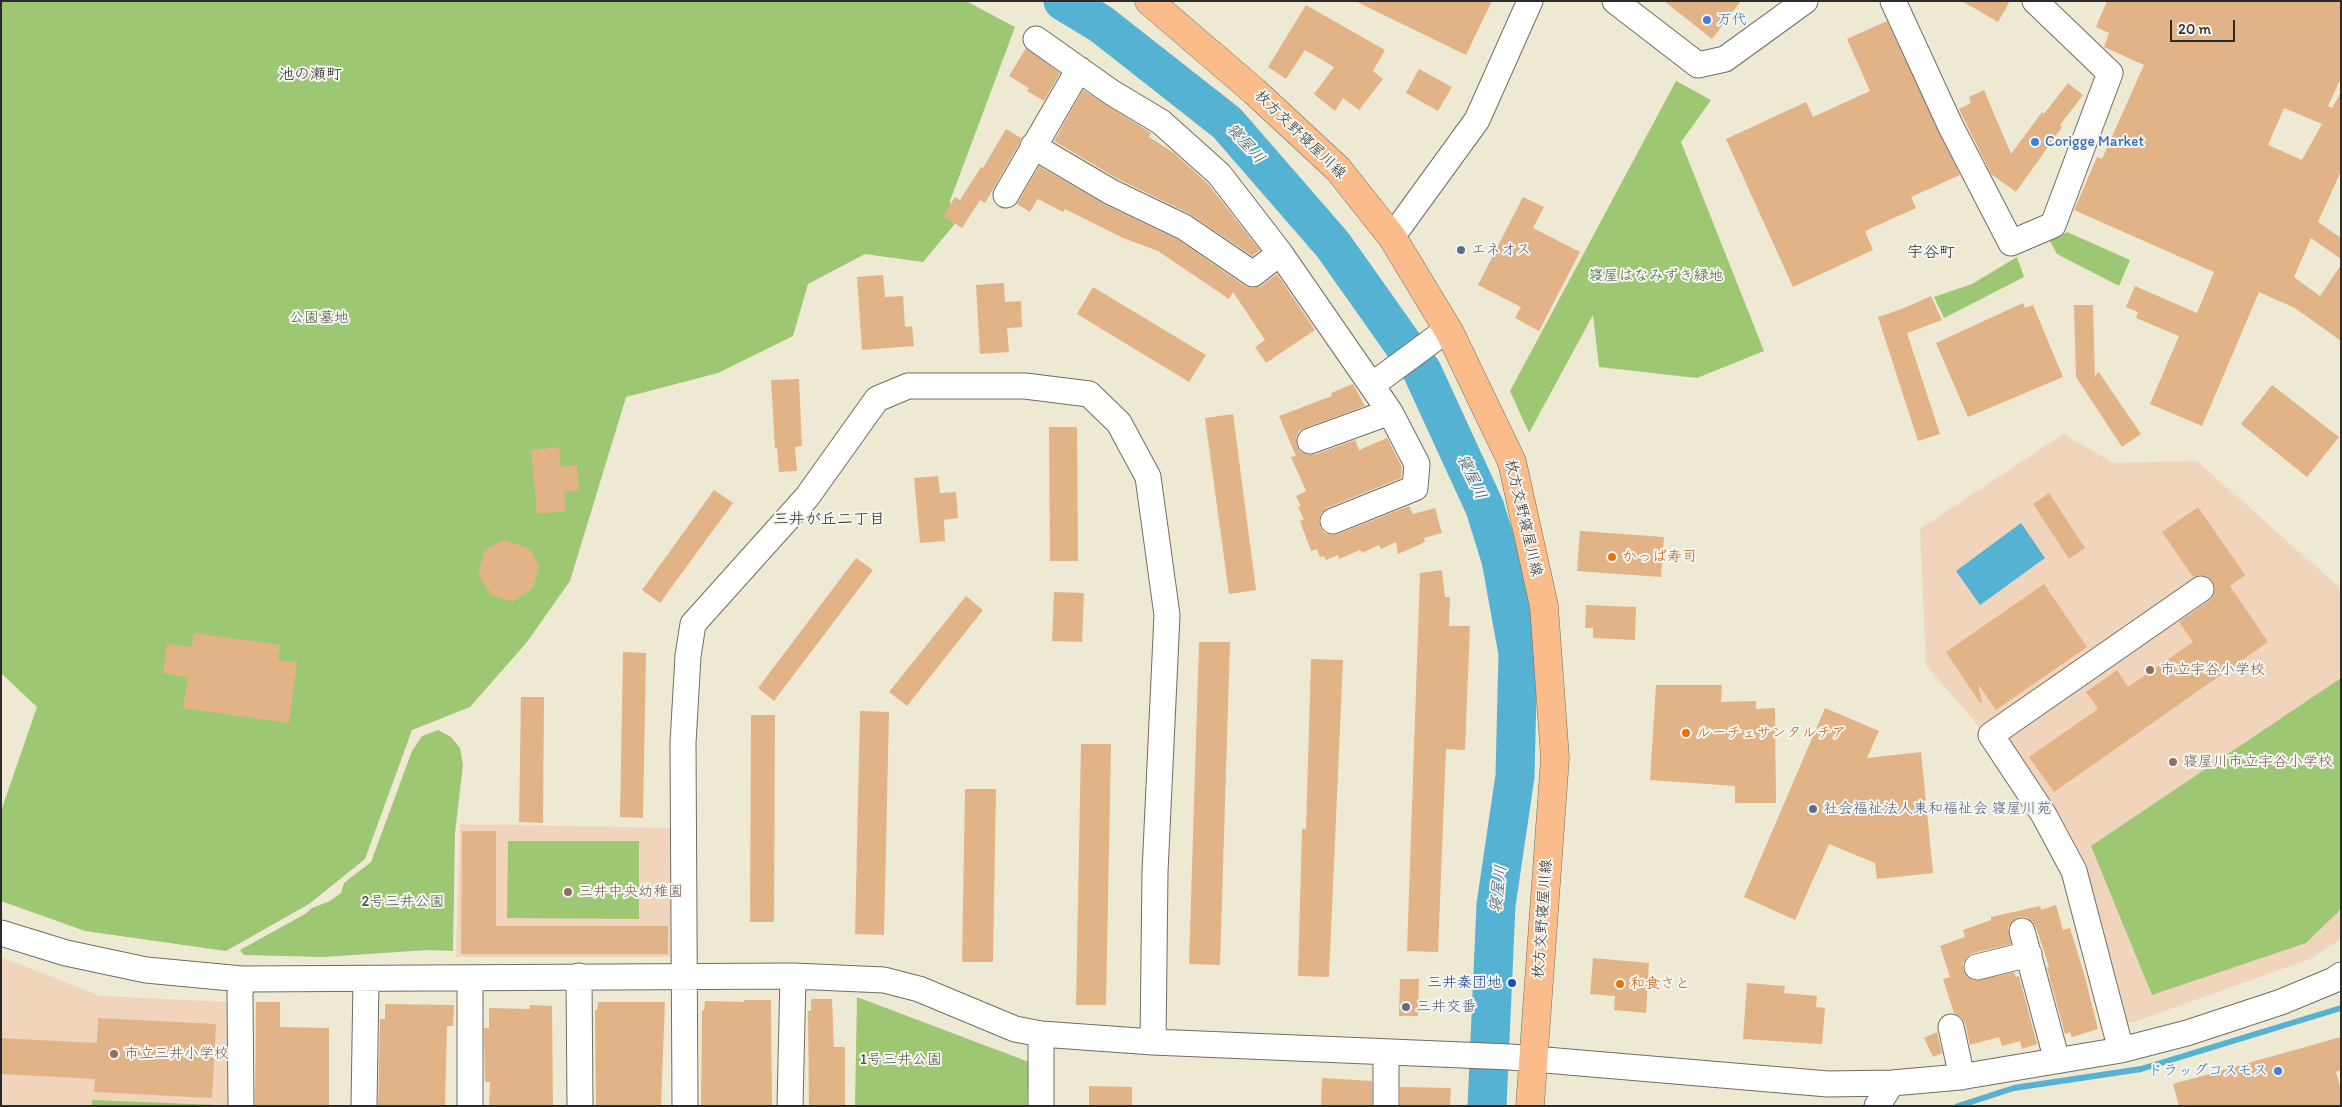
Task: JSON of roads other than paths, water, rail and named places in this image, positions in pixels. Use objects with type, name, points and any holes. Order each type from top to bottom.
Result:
[{"type":"main road","name":"枚方交野寝屋川線","points":[[1149,1],[1254,91],[1338,169],[1392,237],[1448,329],[1512,462],[1544,606],[1555,758],[1521,1057],[1530,1106]]},
{"type":"street","points":[[1392,237],[1477,120],[1530,1]]},
{"type":"street","points":[[1616,1],[1698,65],[1725,59],[1805,1]]},
{"type":"street","points":[[1893,1],[1950,127],[2011,244],[2053,225],[2110,73],[2035,1]]},
{"type":"street","points":[[1036,39],[1161,122],[1219,174],[1381,378],[1390,412],[1416,464],[1414,488],[1333,521]]},
{"type":"street","points":[[1006,195],[1079,69]]},
{"type":"street","points":[[1033,146],[1112,192],[1184,227],[1253,274],[1280,252]]},
{"type":"street","points":[[1381,378],[1448,329]]},
{"type":"street","points":[[685,1106],[683,743],[688,656],[693,624],[807,497],[877,399],[908,386],[1024,386],[1089,394],[1119,423],[1148,476],[1167,615],[1156,872],[1153,1042]]},
{"type":"street","points":[[1310,441],[1390,412]]},
{"type":"street","points":[[2121,1050],[2074,871],[2044,815],[1992,734],[2202,589]]},
{"type":"street","points":[[1,933],[66,953],[146,970],[242,979],[793,976],[884,980],[919,989],[1015,1028],[1042,1034],[1153,1042],[1521,1057],[1828,1084],[1892,1083],[1962,1077],[2121,1050],[2187,1033],[2281,1002],[2334,980],[2341,975]]},
{"type":"street","points":[[1977,967],[2026,943],[2057,1061]]},
{"type":"street","points":[[579,976],[580,1106]]},
{"type":"street","points":[[790,1106],[793,976]]},
{"type":"street","points":[[241,1106],[240,994],[242,979]]},
{"type":"street","points":[[364,1106],[366,979]]},
{"type":"street","points":[[470,979],[470,1106]]},
{"type":"street","points":[[1951,1027],[1962,1077]]},
{"type":"street","points":[[1042,1034],[1042,1106]]},
{"type":"street","points":[[1386,1052],[1386,1106]]},
{"type":"street","points":[[1878,1106],[1892,1083]]},
{"type":"water","points":[[2021,523],[2045,558],[1980,605],[1956,571]]},
{"type":"waterway","name":"寝屋川","points":[[1063,1],[1101,24],[1227,123],[1333,245],[1422,371],[1485,508],[1501,560],[1518,653],[1515,776],[1496,905],[1487,1106]]},
{"type":"waterway","points":[[1958,1106],[2014,1088],[2141,1069],[2341,1008]]},
{"type":"place","name":"万代","points":[[1707,20]]},
{"type":"place","name":"Corigge Market","points":[[2035,142]]},
{"type":"place","name":"エネオス","points":[[1461,250]]},
{"type":"place","name":"かっぱ寿司","points":[[1612,557]]},
{"type":"place","name":"市立宇谷小学校","points":[[2150,670]]},
{"type":"place","name":"ルーチェサンタルチア","points":[[1686,733]]},
{"type":"place","name":"寝屋川市立宇谷小学校","points":[[2173,762]]},
{"type":"place","name":"社会福祉法人東和福祉会 寝屋川苑","points":[[1813,809]]},
{"type":"place","name":"三井中央幼稚園","points":[[568,892]]},
{"type":"place","name":"三井秦団地","points":[[1512,983]]},
{"type":"place","name":"和食さと","points":[[1620,984]]},
{"type":"place","name":"三井交番","points":[[1406,1007]]},
{"type":"place","name":"市立三井小学校","points":[[114,1054]]},
{"type":"place","name":"ドラッグコスモス","points":[[2278,1071]]},
{"type":"district","name":"池の瀬町","points":[[310,75]]},
{"type":"district","name":"宇谷町","points":[[1931,253]]},
{"type":"district","name":"三井が丘二丁目","points":[[829,520]]},
{"type":"park label","name":"寝屋はなみずき緑地","points":[[1656,276]]},
{"type":"park label","name":"公園墓地","points":[[319,318]]},
{"type":"park label","name":"2号三井公園","points":[[403,902]]},
{"type":"park label","name":"1号三井公園","points":[[901,1060]]}]
